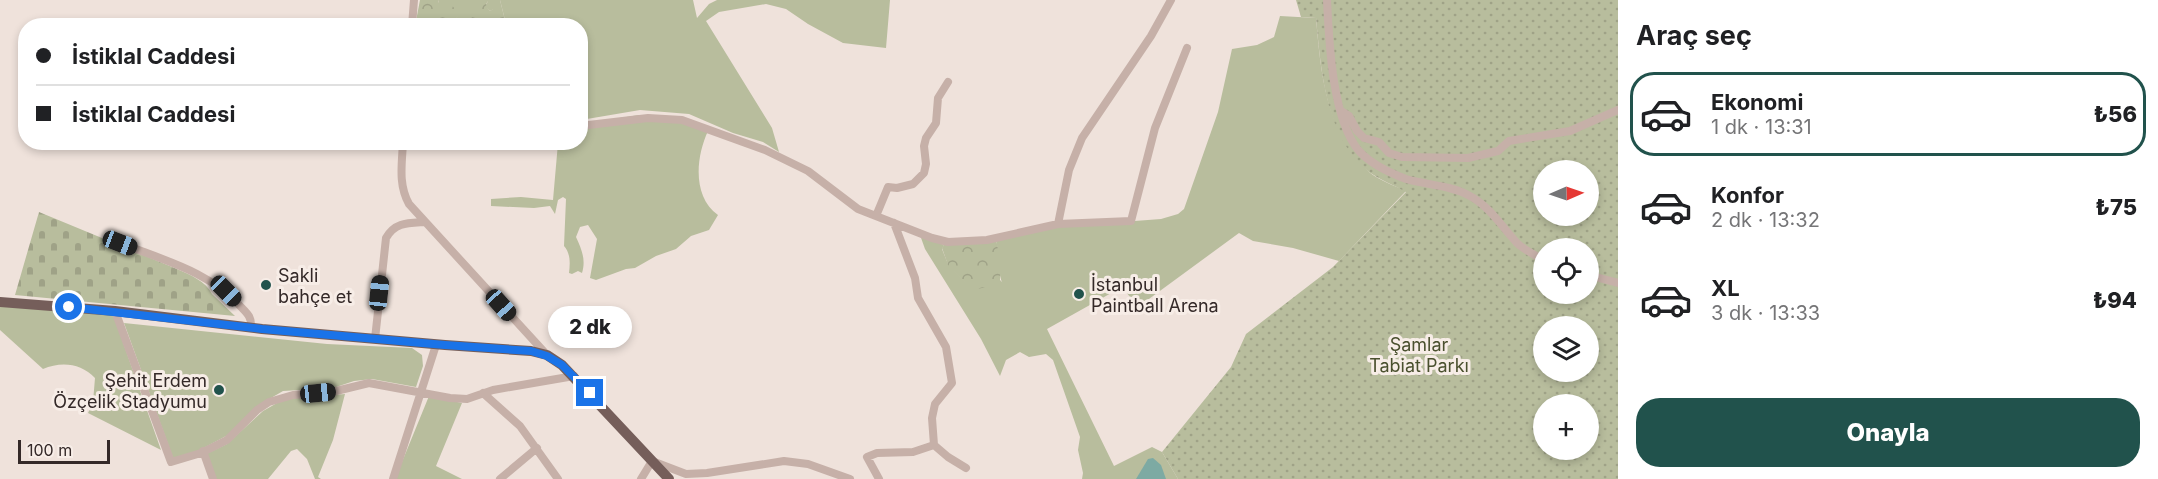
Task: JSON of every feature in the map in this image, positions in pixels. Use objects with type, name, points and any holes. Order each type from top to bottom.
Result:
[{"type":"main road","points":[[0,302],[115,311],[251,328],[531,351],[547,356],[574,376],[669,479]]},
{"type":"street","points":[[413,18],[414,0]]},
{"type":"street","points":[[1058,224],[1069,170],[1082,138],[1151,36],[1171,0]]},
{"type":"street","points":[[1327,0],[1331,57],[1340,110],[1358,150],[1371,162],[1407,179],[1465,193],[1483,203],[1519,245],[1533,253]]},
{"type":"street","points":[[588,125],[648,118],[682,120],[765,150],[808,171],[858,209],[948,242],[987,240],[1058,224],[1131,221],[1155,128],[1187,48]]},
{"type":"street","points":[[876,216],[888,187],[897,188],[913,184],[924,173],[926,138],[936,123],[938,98],[948,82]]},
{"type":"street","points":[[1340,110],[1349,116],[1357,131],[1364,138],[1379,142],[1389,153],[1402,157],[1468,158],[1498,151],[1509,141],[1570,131],[1618,110]]},
{"type":"street","points":[[403,150],[401,175],[403,191],[409,204],[547,356]]},
{"type":"street","points":[[375,339],[386,238],[402,223],[425,222]]},
{"type":"street","points":[[894,223],[915,278],[918,298],[946,347],[951,373],[950,388],[935,404],[932,418],[934,445],[966,468]]},
{"type":"street","points":[[120,243],[188,269],[217,284],[236,300],[249,316],[251,328]]},
{"type":"street","points":[[1599,279],[1618,283]]},
{"type":"street","points":[[115,311],[171,462],[227,440],[257,410],[281,397],[332,392],[369,383],[460,399],[474,398],[493,390],[574,376]]},
{"type":"street","points":[[393,479],[419,392],[436,345]]},
{"type":"street","points":[[483,393],[520,426],[558,479]]},
{"type":"street","points":[[879,479],[867,457],[877,453],[913,452],[934,445]]},
{"type":"street","points":[[500,479],[537,448]]},
{"type":"street","points":[[203,451],[213,479]]},
{"type":"street","points":[[641,479],[652,461],[684,476],[784,461],[808,464],[850,479]]},
{"type":"green space","points":[[420,0],[450,3],[460,15],[456,18],[417,18]]},
{"type":"green space","points":[[438,0],[494,0],[494,9],[490,11],[485,7],[488,1],[476,18],[456,18],[459,15],[439,3]]},
{"type":"green space","points":[[487,0],[486,7],[490,11],[493,9],[494,0],[500,0],[504,18],[472,18],[472,12]]},
{"type":"green space","points":[[500,0],[693,0],[697,18],[709,4],[717,0],[890,0],[886,48],[843,43],[786,9],[766,4],[719,12],[706,21],[772,128],[779,152],[763,142],[733,133],[689,114],[640,110],[588,119],[588,18],[504,18]]},
{"type":"green space","name":"Şamlar Tabiat Parkı","points":[[1296,0],[1618,0],[1618,479],[1178,479],[1162,452],[1231,367],[1246,334],[1333,267],[1406,192],[1369,172],[1354,157],[1343,140],[1334,121],[1323,80],[1316,18],[1301,17]]},
{"type":"green space","points":[[1280,16],[1316,18],[1323,80],[1334,120],[1343,138],[1354,156],[1369,172],[1406,191],[1339,261],[1293,248],[1253,241],[1239,233],[1138,307],[1122,287],[1047,329],[1114,466],[1152,447],[1162,452],[1178,479],[1082,479],[1083,473],[1078,450],[1080,437],[1053,360],[1046,354],[1029,357],[1020,352],[1006,360],[1000,376],[981,339],[925,249],[920,235],[944,245],[942,249],[948,264],[972,289],[982,286],[1004,286],[1000,276],[996,239],[1042,228],[1161,219],[1178,214],[1184,209],[1218,112],[1232,49],[1257,45],[1274,37]]},
{"type":"green space","points":[[639,115],[668,116],[708,131],[701,152],[699,176],[704,198],[718,215],[709,230],[691,236],[676,249],[656,256],[635,268],[596,280],[590,278],[597,239],[588,225],[580,227],[576,237],[583,255],[582,273],[578,271],[569,273],[569,256],[564,246],[566,199],[563,197],[558,200],[555,214],[550,206],[534,208],[491,206],[491,199],[521,197],[553,200],[557,150],[588,150],[588,123]]},
{"type":"green space","points":[[39,212],[192,276],[206,285],[235,316],[15,295]]},
{"type":"green space","points":[[996,239],[1000,259],[1000,280],[1008,288],[1002,292],[992,286],[972,290],[948,265],[942,248],[944,245]]},
{"type":"green space","points":[[0,306],[113,314],[161,450],[88,413],[93,402],[95,378],[77,366],[64,364],[43,369],[0,330]]},
{"type":"green space","name":"Şehit Erdem Özçelik Stadyumu","points":[[124,323],[327,344],[412,348],[422,355],[423,366],[416,387],[372,379],[354,381],[333,388],[283,391],[259,405],[228,435],[196,452],[173,458]]},
{"type":"green space","points":[[345,394],[333,440],[318,477],[321,479],[315,479],[307,459],[297,449],[291,451],[268,479],[210,479],[202,456],[227,444],[263,411],[284,399]]},
{"type":"green space","points":[[429,396],[462,403],[436,466],[462,479],[395,479]]},
{"type":"water","points":[[1153,458],[1161,465],[1166,479],[1136,479],[1148,459]]},
{"type":"place","name":"Sakli bahçe et","points":[[266,285]]},
{"type":"place","name":"İstanbul Paintball Arena","points":[[1079,294]]},
{"type":"place","name":"Şehit Erdem Özçelik Stadyumu","points":[[219,390]]},
{"type":"route","points":[[69,307],[262,329],[531,351],[547,356],[562,365],[590,393]]}]
